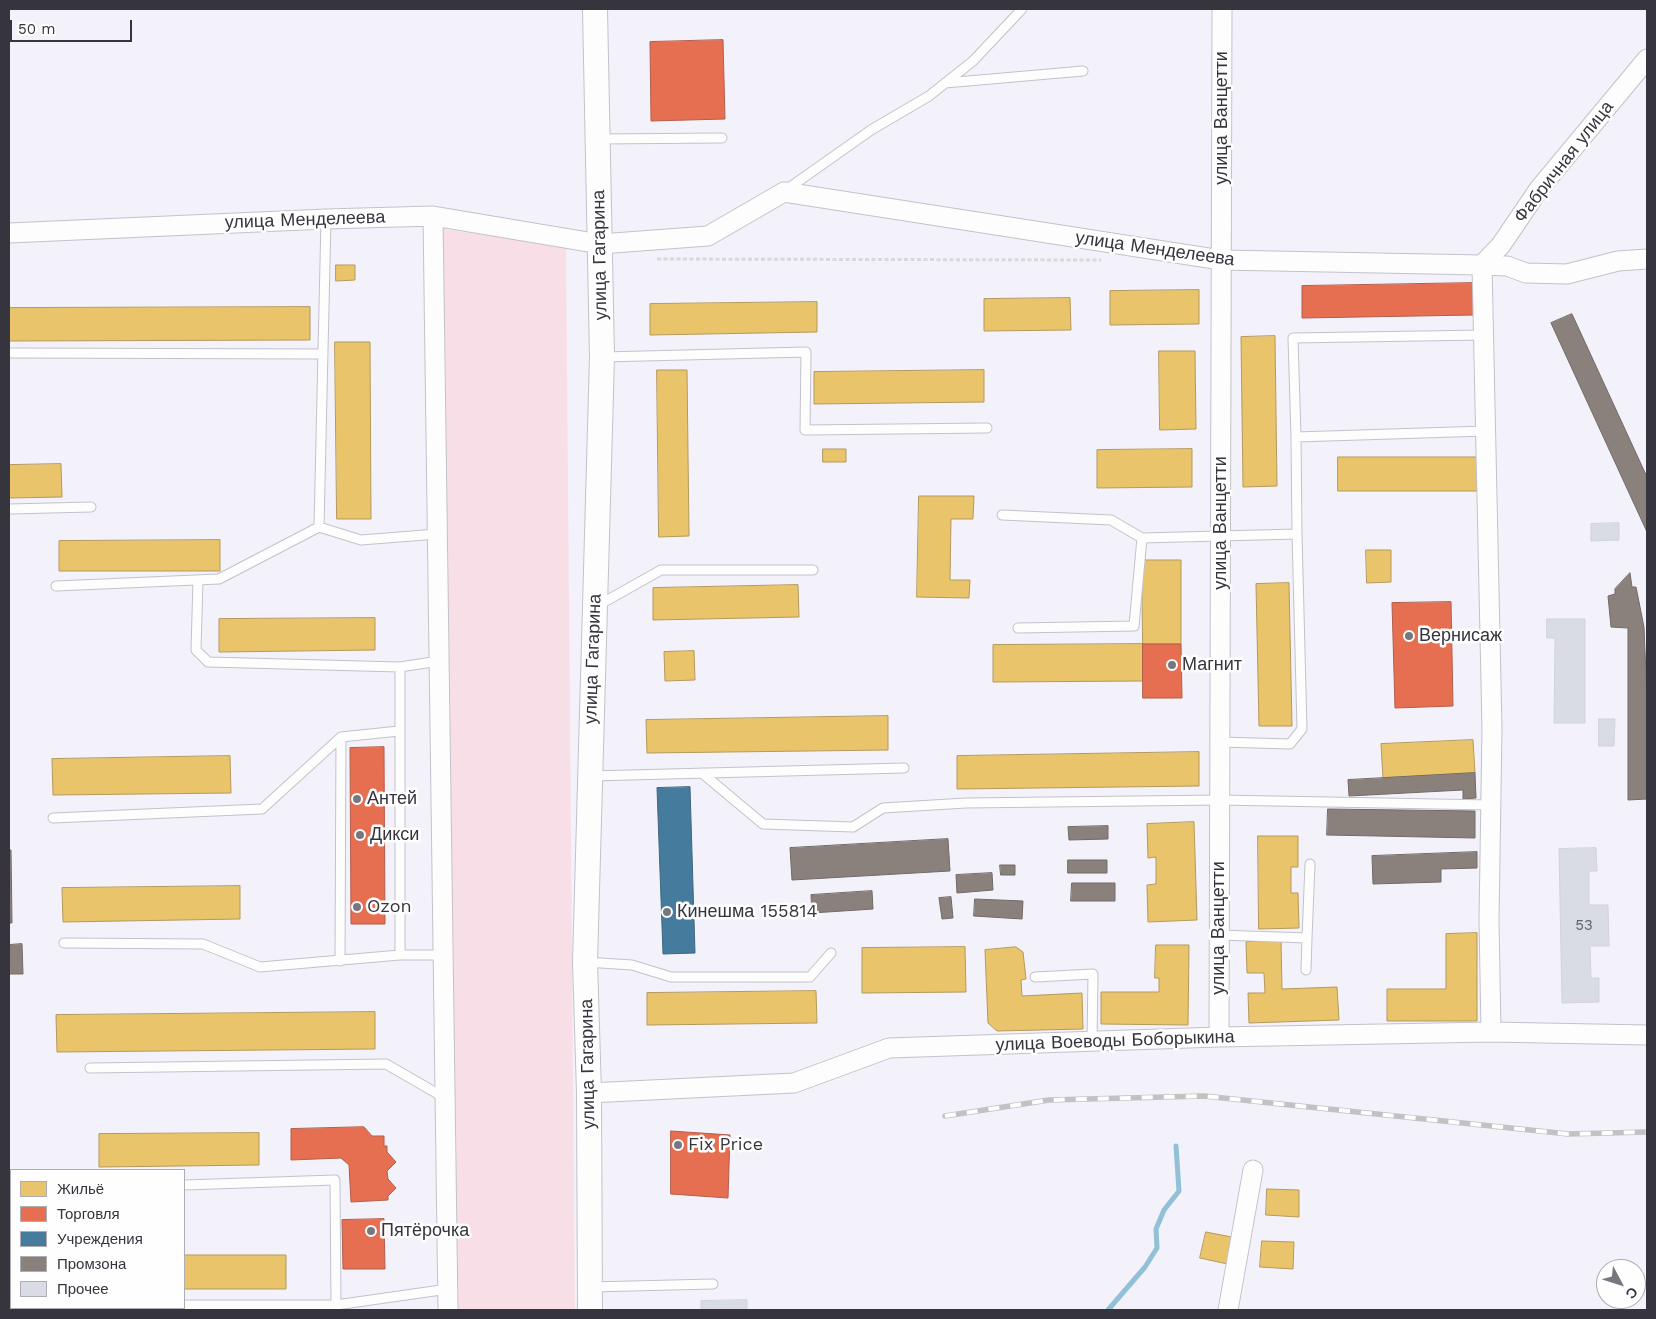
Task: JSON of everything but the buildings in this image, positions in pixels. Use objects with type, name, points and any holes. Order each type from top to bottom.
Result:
[{"type":"street","name":"улица Гагарина","points":[[590,1299],[589,1093],[585,962],[602,357],[595,9]]},
{"type":"street","name":"улица Ванцетти","points":[[1219,1037],[1222,9]]},
{"type":"street","name":"Фабричная улица","points":[[1482,265],[1501,245],[1540,188],[1647,59]]},
{"type":"street","name":"улица Менделеева","points":[[9,233],[326,218],[432,216],[600,244],[708,236],[784,192],[1222,260],[1507,266],[1526,273],[1567,274],[1618,261],[1647,259]]},
{"type":"street","points":[[432,216],[448,1310]]},
{"type":"street","points":[[1482,265],[1492,729],[1489,920],[1491,1032]]},
{"type":"street","name":"улица Воеводы Боборыкина","points":[[589,1093],[794,1083],[889,1048],[1219,1037],[1491,1032],[1647,1034]]},
{"type":"street","points":[[1228,1310],[1253,1170]]},
{"type":"lane","points":[[784,192],[870,130],[929,96],[973,61],[1022,9]]},
{"type":"lane","points":[[945,83],[1083,71]]},
{"type":"lane","points":[[599,139],[722,138]]},
{"type":"lane","points":[[319,527],[326,218]]},
{"type":"lane","points":[[1220,742],[1290,744],[1302,729],[1296,534],[1293,338],[1484,335]]},
{"type":"lane","points":[[602,357],[806,352],[805,430],[986,428]]},
{"type":"lane","points":[[9,353],[323,354]]},
{"type":"lane","points":[[1296,437],[1486,431]]},
{"type":"lane","points":[[9,508],[91,507]]},
{"type":"lane","points":[[1002,515],[1111,520],[1142,538],[1296,534]]},
{"type":"lane","points":[[56,586],[219,579],[319,527],[361,540],[437,534]]},
{"type":"lane","points":[[1018,628],[1134,626],[1142,538]]},
{"type":"lane","points":[[595,608],[661,570],[813,570]]},
{"type":"lane","points":[[198,580],[196,650],[208,662],[400,667],[439,661]]},
{"type":"lane","points":[[400,667],[400,956]]},
{"type":"lane","points":[[53,818],[262,809],[341,737],[399,731]]},
{"type":"lane","points":[[340,960],[341,737]]},
{"type":"lane","points":[[590,776],[904,768]]},
{"type":"lane","points":[[702,773],[763,824],[854,827],[883,808],[966,803],[1220,800],[1491,805]]},
{"type":"lane","points":[[1306,970],[1310,864]]},
{"type":"lane","points":[[1219,936],[1307,938]]},
{"type":"lane","points":[[64,943],[203,944],[260,967],[400,956],[443,955]]},
{"type":"lane","points":[[585,962],[632,965],[671,977],[810,977],[831,953]]},
{"type":"lane","points":[[1036,977],[1093,974],[1092,1041]]},
{"type":"lane","points":[[90,1068],[386,1064],[445,1098]]},
{"type":"lane","points":[[185,1185],[335,1180],[336,1306]]},
{"type":"lane","points":[[590,1299],[713,1284]]},
{"type":"lane","points":[[185,1304],[336,1306],[448,1289]]},
{"type":"path","points":[[650,259],[1103,260]]},
{"type":"shaded area","points":[[443,229],[566,246],[575,1310],[456,1310]]},
{"type":"waterway","points":[[1108,1310],[1145,1267],[1157,1248],[1156,1229],[1164,1210],[1179,1191],[1176,1146]]},
{"type":"railway","points":[[945,1116],[1049,1100],[1204,1096],[1568,1134],[1647,1132]]},
{"type":"place","name":"Вернисаж","points":[[1409,636]]},
{"type":"place","name":"Магнит","points":[[1172,665]]},
{"type":"place","name":"Антей","points":[[357,799]]},
{"type":"place","name":"Дикси","points":[[360,835]]},
{"type":"place","name":"Ozon","points":[[357,907]]},
{"type":"place","name":"Кинешма 155814","points":[[667,912]]},
{"type":"place","name":"Fix Price","points":[[678,1145]]},
{"type":"place","name":"Пятёрочка","points":[[371,1231]]}]
